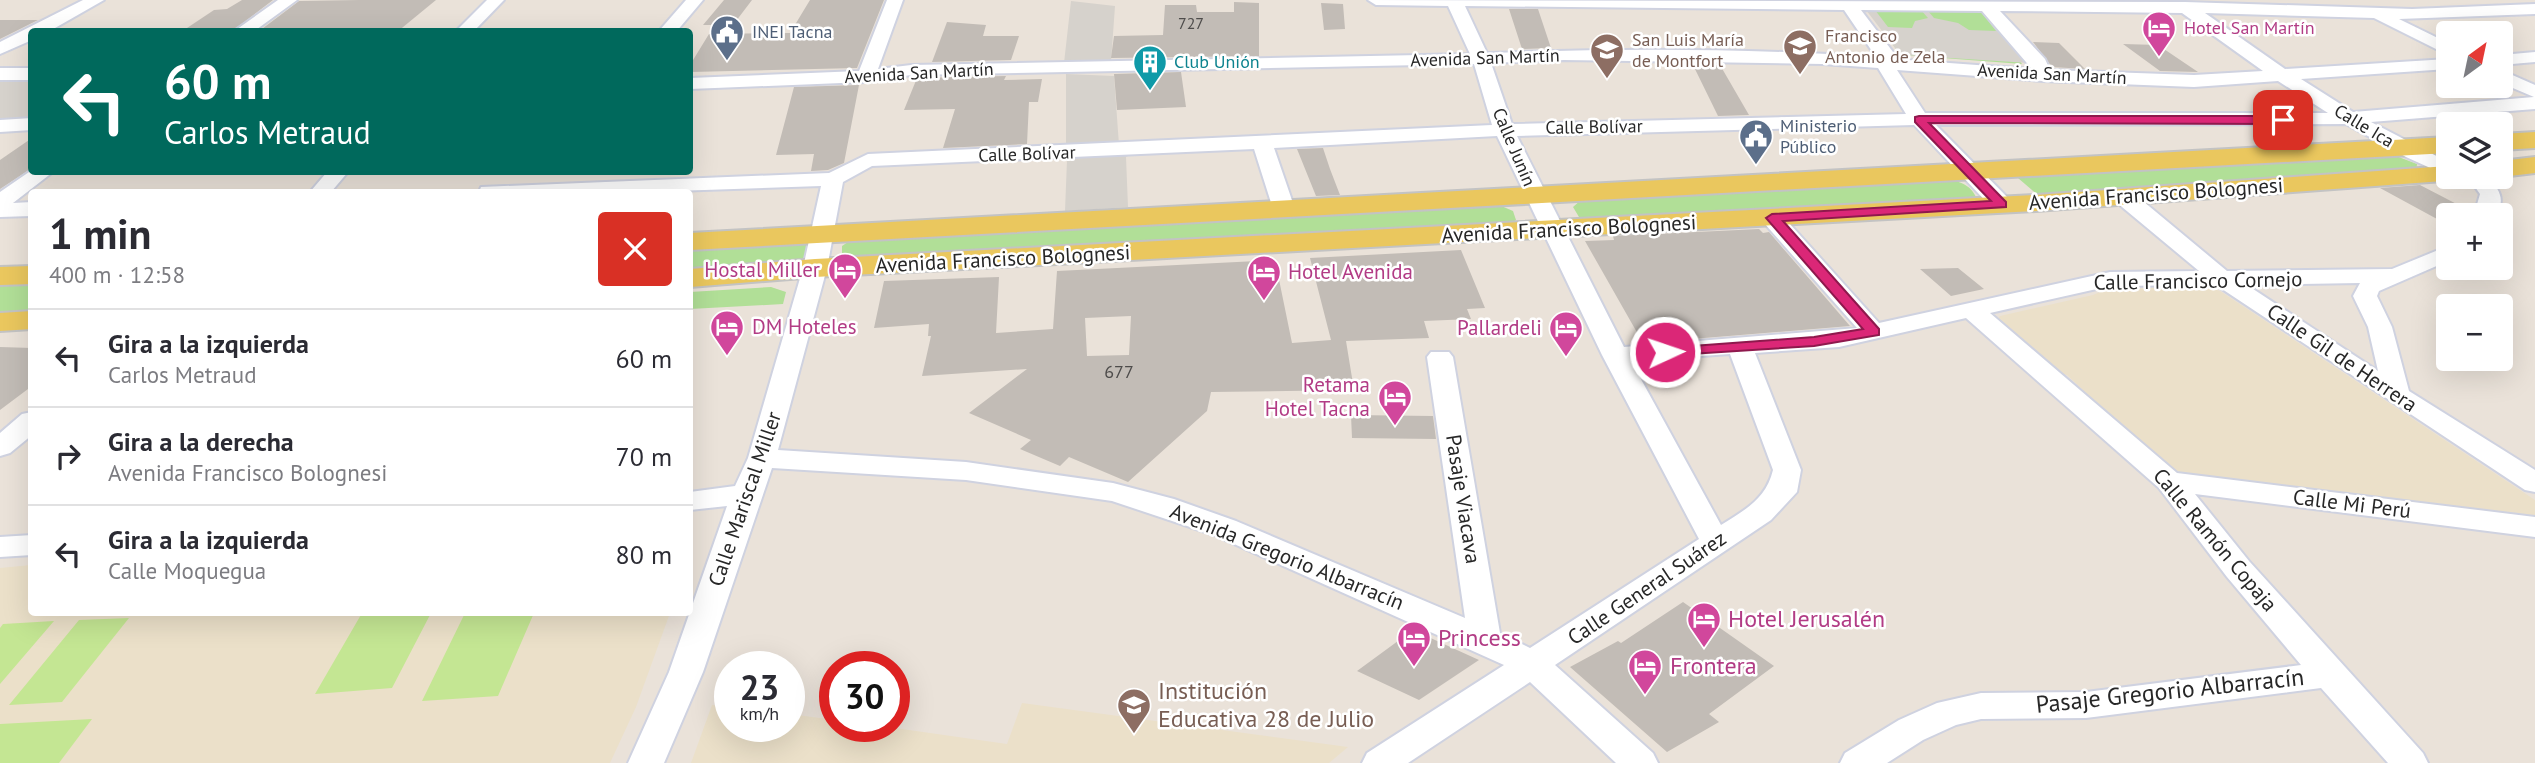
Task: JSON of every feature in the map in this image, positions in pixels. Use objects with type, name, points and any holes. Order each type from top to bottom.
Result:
[{"type":"main road","name":"Avenida Francisco Bolognesi","points":[[693,242],[2436,146]]},
{"type":"main road","points":[[2513,148],[2534,159]]},
{"type":"main road","points":[[2513,165],[2534,159]]},
{"type":"main road","points":[[2003,170],[2036,203]]},
{"type":"main road","name":"Avenida Francisco Bolognesi","points":[[693,278],[815,268],[1556,231],[2036,203],[2436,173]]},
{"type":"main road","points":[[0,276],[28,275]]},
{"type":"main road","points":[[0,322],[28,320]]},
{"type":"street","points":[[41,28],[96,0]]},
{"type":"street","points":[[247,28],[289,0]]},
{"type":"street","points":[[467,28],[496,0]]},
{"type":"street","points":[[670,28],[695,0]]},
{"type":"street","points":[[866,76],[895,0]]},
{"type":"street","points":[[1376,0],[1847,2],[1987,7],[2181,4],[2376,13],[2535,9]]},
{"type":"street","name":"Calle Junín","points":[[1454,1],[1481,59],[1504,130],[1535,195],[1556,231],[1615,355],[1716,541]]},
{"type":"street","points":[[1847,2],[1884,52],[1889,75],[1919,119],[2002,205]]},
{"type":"street","name":"Calle Ica","points":[[2181,4],[2282,77],[2399,148],[2436,166]]},
{"type":"street","points":[[1987,7],[2039,64],[2043,75]]},
{"type":"street","points":[[2376,13],[2436,44]]},
{"type":"street","points":[[0,48],[28,34]]},
{"type":"street","name":"Avenida San Martín","points":[[693,84],[866,76],[911,70],[1564,55],[1887,62],[2043,75],[2194,81],[2436,65]]},
{"type":"street","points":[[2513,59],[2535,57]]},
{"type":"street","points":[[0,74],[28,74]]},
{"type":"street","points":[[2513,82],[2535,92]]},
{"type":"street","name":"Calle Bolívar","points":[[523,189],[569,185],[833,179],[868,160],[1504,130],[1919,119],[2350,118],[2535,103]]},
{"type":"street","points":[[0,126],[28,124]]},
{"type":"street","points":[[1262,143],[1284,209]]},
{"type":"street","points":[[0,202],[39,175]]},
{"type":"street","points":[[323,189],[335,175]]},
{"type":"street","name":"Calle Mariscal Miller","points":[[646,763],[686,672],[746,494],[762,458],[815,268],[833,179]]},
{"type":"street","name":"Calle Gil de Herrera","points":[[2124,197],[2220,277],[2397,396],[2535,482]]},
{"type":"street","points":[[0,210],[28,209]]},
{"type":"street","points":[[1772,218],[1874,332]]},
{"type":"street","name":"Calle Francisco Cornejo","points":[[1615,355],[1839,339],[2110,279],[2396,276],[2436,258]]},
{"type":"street","points":[[2396,276],[2369,287],[2365,296],[2380,327],[2397,396]]},
{"type":"street","name":"Calle Ramón Copaja","points":[[1969,309],[2169,481],[2238,569],[2328,674],[2410,763]]},
{"type":"street","name":"Calle General Suárez","points":[[1380,763],[1761,513],[1782,492],[1787,470],[1740,348]]},
{"type":"street","name":"Pasaje Viacava","points":[[1440,357],[1485,640]]},
{"type":"street","points":[[0,447],[28,423]]},
{"type":"street","name":"Avenida Gregorio Albarracín","points":[[762,458],[947,469],[1113,492],[1225,528],[1485,640],[1532,664],[1640,763]]},
{"type":"street","name":"Calle Mi Perú","points":[[2169,481],[2535,527]]},
{"type":"street","points":[[693,501],[746,494]]},
{"type":"street","points":[[0,547],[28,545]]},
{"type":"street","name":"Pasaje Gregorio Albarracín","points":[[1858,763],[1911,730],[1949,713],[1980,706],[2087,705],[2328,674]]},
{"type":"shaded area","points":[[1071,1],[1115,6],[1111,62],[1064,63]]},
{"type":"shaded area","points":[[1866,10],[1875,10],[1888,27],[1912,28],[1915,21],[1928,18],[1921,10],[1985,10],[2029,63],[1903,55]],"holes":[[[1928,11],[1981,12],[1996,31],[1969,30],[1958,23],[1934,18]]]},
{"type":"shaded area","points":[[1066,74],[1114,76],[1119,145],[1066,147]]},
{"type":"shaded area","points":[[0,80],[28,81],[28,120],[0,122]]},
{"type":"shaded area","points":[[1132,154],[1126,157],[1128,207],[1065,211],[1067,160],[1060,157]]},
{"type":"shaded area","points":[[2199,285],[2220,291],[2535,500],[2535,519],[2168,472],[2081,397],[2083,390],[2067,375],[2052,371],[1996,321],[2000,316],[2102,291]]},
{"type":"shaded area","points":[[28,565],[28,616],[669,616],[636,707],[610,763],[0,763],[0,568]]},
{"type":"shaded area","name":"Institución Educativa 28 de Julio","points":[[1022,703],[1348,747],[1329,763],[691,763],[712,705],[714,742],[805,742],[805,716],[819,718],[819,742],[910,742],[910,730],[1007,744]]},
{"type":"green space","points":[[1866,8],[1988,11],[2022,64],[1903,55]]},
{"type":"green space","points":[[2396,156],[2417,164],[2416,172],[2039,196],[2018,178],[2021,173]]},
{"type":"green space","points":[[1936,177],[1964,184],[1976,197],[1963,203],[1595,222],[1579,217],[1573,207],[1581,200]]},
{"type":"green space","points":[[1499,205],[1513,211],[1516,220],[1505,228],[851,261],[842,255],[842,246],[854,238]]},
{"type":"green space","points":[[806,240],[812,248],[805,260],[792,265],[693,271],[693,248]]},
{"type":"green space","points":[[0,281],[28,281],[28,314],[0,316]]},
{"type":"green space","points":[[771,287],[786,292],[783,304],[693,309],[693,292]]},
{"type":"green space","points":[[360,616],[429,616],[392,688],[315,694]]},
{"type":"green space","points":[[464,616],[533,616],[498,696],[422,701]]},
{"type":"green space","points":[[129,618],[62,702],[9,705],[79,620]]},
{"type":"green space","points":[[54,621],[0,684],[0,628],[3,624]]},
{"type":"green space","points":[[92,719],[59,763],[0,763],[0,724]]},
{"type":"building","points":[[242,0],[273,0],[236,28],[187,28],[214,10],[227,9]]},
{"type":"building","points":[[436,0],[402,28],[263,28],[299,1]]},
{"type":"building","points":[[724,0],[752,0],[733,25],[703,25]]},
{"type":"building","points":[[810,0],[884,0],[857,68],[693,72],[693,60],[709,34],[790,33]]},
{"type":"building","points":[[1234,2],[1259,3],[1259,56],[1111,58],[1114,36],[1163,35],[1165,5],[1196,5],[1197,12],[1234,12]]},
{"type":"building","points":[[1321,3],[1343,4],[1345,29],[1324,30]]},
{"type":"building","points":[[1509,9],[1538,9],[1551,48],[1522,49]]},
{"type":"building","points":[[0,20],[38,20],[0,39]]},
{"type":"building","points":[[947,22],[986,25],[983,36],[1019,36],[1011,60],[932,62]]},
{"type":"building","points":[[2033,42],[2059,43],[2085,69],[2052,67]]},
{"type":"building","name":"Hotel San Martín","points":[[2123,44],[2158,45],[2198,72],[2160,71]]},
{"type":"building","points":[[1693,65],[1720,65],[1749,115],[1718,116]]},
{"type":"building","name":"Club Unión","points":[[1181,72],[1186,107],[1117,110],[1114,74]]},
{"type":"building","points":[[1006,76],[1004,80],[1042,79],[1038,102],[1029,102],[1027,144],[943,148],[955,109],[904,110],[917,78]]},
{"type":"building","points":[[859,85],[844,163],[828,170],[811,171],[814,154],[776,155],[794,87]]},
{"type":"building","points":[[28,141],[28,171],[0,189],[0,160]]},
{"type":"building","points":[[1323,148],[1340,195],[1316,196],[1297,149]]},
{"type":"building","points":[[2420,185],[2455,203],[2436,203],[2436,218],[2380,188]]},
{"type":"building","points":[[1759,229],[1763,233],[1769,232],[1850,326],[1643,343],[1585,241],[1614,240],[1613,236]]},
{"type":"building","points":[[1461,250],[1485,308],[1467,309],[1471,319],[1424,321],[1429,338],[1346,341],[1354,390],[1211,392],[1207,411],[1128,482],[1069,457],[1060,466],[1020,449],[1031,440],[969,413],[1027,369],[922,376],[931,336],[928,336],[929,324],[874,328],[884,281],[999,277],[996,333],[1053,329],[1057,271],[1275,260],[1292,343],[1331,340],[1310,258]],"holes":[[[1131,316],[1129,355],[1087,356],[1085,318]]]},
{"type":"building","points":[[1958,268],[1984,289],[1951,296],[1920,269]]},
{"type":"building","points":[[0,347],[28,348],[28,389],[0,410]]},
{"type":"building","name":"Retama Hotel Tacna","points":[[1351,415],[1433,416],[1436,439],[1352,438]]},
{"type":"building","points":[[1683,602],[1774,666],[1709,714],[1719,722],[1667,752],[1570,667],[1618,641],[1621,643]]},
{"type":"building","name":"Princess","points":[[1413,630],[1479,660],[1419,700],[1357,671]]},
{"type":"place","name":"Hotel San Martín","points":[[2159,58]]},
{"type":"place","name":"INEI Tacna","points":[[727,62]]},
{"type":"place","name":"Francisco Antonio de Zela","points":[[1800,76]]},
{"type":"place","name":"San Luis María de Montfort","points":[[1607,80]]},
{"type":"place","name":"Club Unión","points":[[1150,92]]},
{"type":"place","name":"Ministerio Público","points":[[1756,166]]},
{"type":"place","name":"Hostal Miller","points":[[845,300]]},
{"type":"place","name":"Hotel Avenida","points":[[1264,302]]},
{"type":"place","name":"DM Hoteles","points":[[727,357]]},
{"type":"place","name":"Pallardeli","points":[[1566,358]]},
{"type":"place","name":"Retama Hotel Tacna","points":[[1395,427]]},
{"type":"place","name":"Hotel Jerusalén","points":[[1704,649]]},
{"type":"place","name":"Princess","points":[[1414,668]]},
{"type":"place","name":"Frontera","points":[[1645,696]]},
{"type":"place","name":"Institución Educativa 28 de Julio","points":[[1134,735]]},
{"type":"route","points":[[1665,352],[1839,339],[1874,332],[1772,218],[2002,205],[1919,119],[2283,120]]}]
